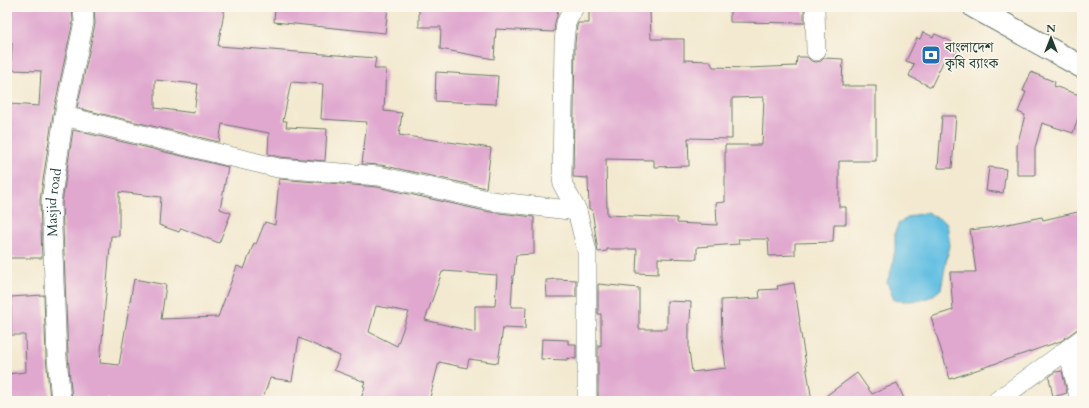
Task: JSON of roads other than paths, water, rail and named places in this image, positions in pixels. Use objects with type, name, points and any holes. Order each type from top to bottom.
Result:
[{"type":"highway","points":[[974,7],[999,13],[1082,67]]},
{"type":"street","name":"Masjid road","points":[[61,401],[57,357],[51,202],[64,116],[84,22],[83,7]]},
{"type":"street","points":[[574,7],[566,23],[564,42],[562,178],[563,185],[577,211],[587,251],[587,401]]},
{"type":"street","points":[[815,7],[816,51]]},
{"type":"street","points":[[64,116],[278,168],[379,176],[492,201],[577,211]]},
{"type":"street","points":[[997,401],[1075,344]]},
{"type":"street","points":[[1075,344],[1080,401]]},
{"type":"water","points":[[927,212],[947,223],[950,246],[941,289],[930,297],[908,301],[894,300],[887,282],[892,268],[895,250],[895,232],[899,223],[911,216]]},
{"type":"place","name":"বাংলাদেশ কৃষি ব্যাংক","points":[[931,55]]}]
